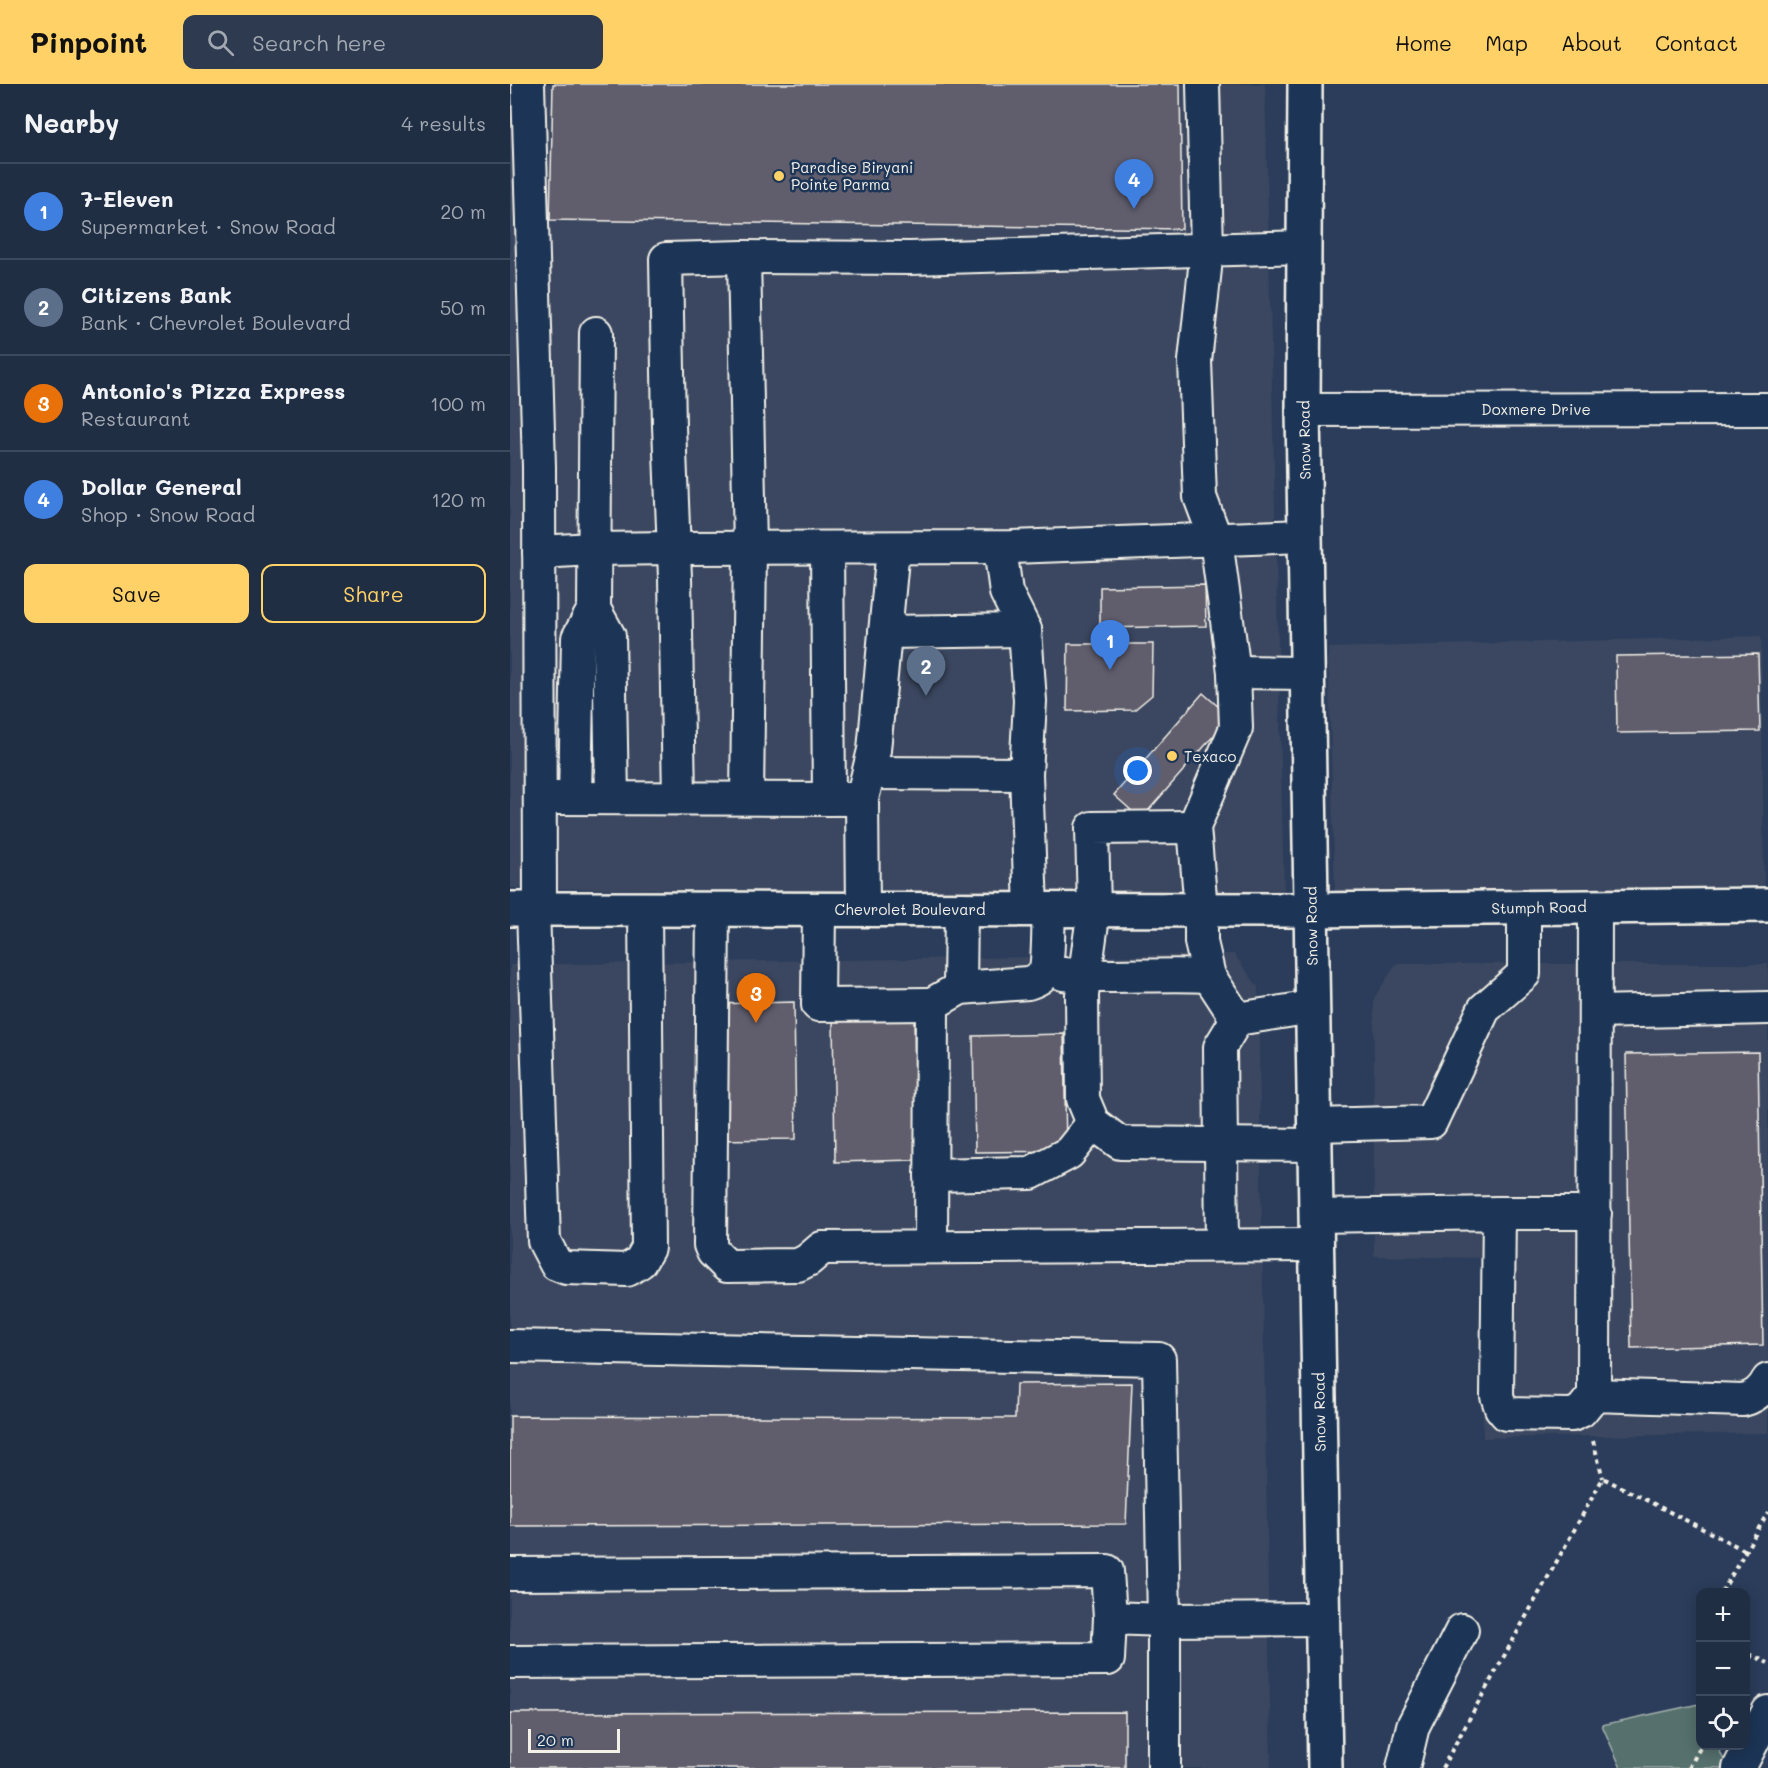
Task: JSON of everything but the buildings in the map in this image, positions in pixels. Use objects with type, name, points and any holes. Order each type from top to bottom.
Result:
[{"type":"main road","name":"Snow Road","points":[[1305,84],[1303,410],[1325,1768]]},
{"type":"main road","name":"Stumph Road","points":[[1311,910],[1768,905]]},
{"type":"main road","name":"Chevrolet Boulevard","points":[[527,909],[1311,910]]},
{"type":"street","points":[[528,84],[539,466],[541,798],[527,909],[544,1241],[556,1264],[566,1268],[627,1270],[640,1263],[648,1248],[645,909]]},
{"type":"street","points":[[1203,84],[1207,250],[1196,372],[1200,497],[1216,540],[1234,672],[1236,728],[1194,827],[1201,909],[1201,942],[1209,976],[1237,1019]]},
{"type":"street","points":[[679,797],[666,259],[744,256],[910,258],[1304,247]]},
{"type":"street","points":[[744,256],[750,548],[747,798]]},
{"type":"street","points":[[575,798],[578,638],[594,609],[596,333]]},
{"type":"street","name":"Doxmere Drive","points":[[1303,410],[1768,409]]},
{"type":"street","points":[[539,552],[674,548],[1000,548],[1305,536]]},
{"type":"street","points":[[827,548],[829,798]]},
{"type":"street","points":[[863,909],[866,786],[874,750],[893,548]]},
{"type":"street","points":[[819,909],[818,1005],[932,1004],[960,988],[1028,983],[1037,980],[1044,973],[1047,962],[1026,774],[1030,701],[1025,630],[1006,592],[1000,548]]},
{"type":"street","points":[[594,609],[609,636],[612,797]]},
{"type":"street","points":[[885,632],[1025,630]]},
{"type":"street","points":[[1234,672],[1307,673]]},
{"type":"street","points":[[541,798],[829,798],[866,786],[1026,774]]},
{"type":"street","points":[[1194,827],[1092,828],[1094,909],[1083,976],[1083,1099],[1093,1123],[1120,1143],[1222,1145],[1431,1122],[1484,1009],[1524,974],[1524,908]]},
{"type":"street","points":[[1587,1403],[1595,1213],[1595,907]]},
{"type":"street","points":[[713,909],[711,1245],[713,1252],[727,1266],[798,1266],[822,1248],[1222,1245],[1316,1230],[1499,1213],[1595,1213]]},
{"type":"street","points":[[960,988],[961,909]]},
{"type":"street","points":[[1044,973],[1083,976],[1172,974],[1209,976]]},
{"type":"street","points":[[931,1247],[932,1004]]},
{"type":"street","points":[[1222,1245],[1220,1047],[1237,1019],[1313,1007]]},
{"type":"street","points":[[1595,1012],[1768,1008]]},
{"type":"street","points":[[931,1175],[1031,1173],[1069,1154],[1093,1123]]},
{"type":"street","points":[[1499,1213],[1497,1396],[1506,1414],[1572,1415],[1587,1403],[1743,1400],[1753,1398],[1768,1380]]},
{"type":"street","points":[[510,1346],[1159,1359],[1164,1620],[1164,1768]]},
{"type":"street","points":[[510,1574],[1107,1571],[1110,1618],[1108,1659],[510,1662]]},
{"type":"street","points":[[1110,1618],[1323,1619]]},
{"type":"street","points":[[1403,1768],[1413,1726],[1462,1630]]},
{"type":"street","points":[[1739,1768],[1768,1712]]},
{"type":"path","points":[[1442,1768],[1603,1478],[1590,1430],[1587,1403]]},
{"type":"path","points":[[1603,1478],[1746,1551]]},
{"type":"path","points":[[1725,1588],[1768,1512]]},
{"type":"path","points":[[1750,1659],[1752,1655],[1768,1663]]},
{"type":"path","points":[[1689,1768],[1699,1750]]},
{"type":"shaded area","points":[[510,84],[1265,84],[1284,896],[510,888]]},
{"type":"shaded area","points":[[1761,636],[1764,885],[1335,894],[1328,648]]},
{"type":"shaded area","points":[[1234,954],[1258,987],[1271,1768],[510,1768],[510,965]]},
{"type":"shaded area","points":[[1396,964],[1768,964],[1768,1433],[1483,1438],[1481,1258],[1374,1256],[1374,998]]},
{"type":"green space","points":[[1696,1705],[1696,1750],[1719,1750],[1728,1768],[1621,1768],[1602,1725]]},
{"type":"place","name":"Paradise Biryani Pointe Parma","points":[[779,176]]},
{"type":"place","name":"Dollar General","points":[[1134,209]]},
{"type":"place","name":"7-Eleven","points":[[1110,670]]},
{"type":"place","name":"Citizens Bank","points":[[926,696]]},
{"type":"place","name":"Texaco","points":[[1172,756]]},
{"type":"place","name":"Antonio's Pizza Express","points":[[756,1023]]}]
